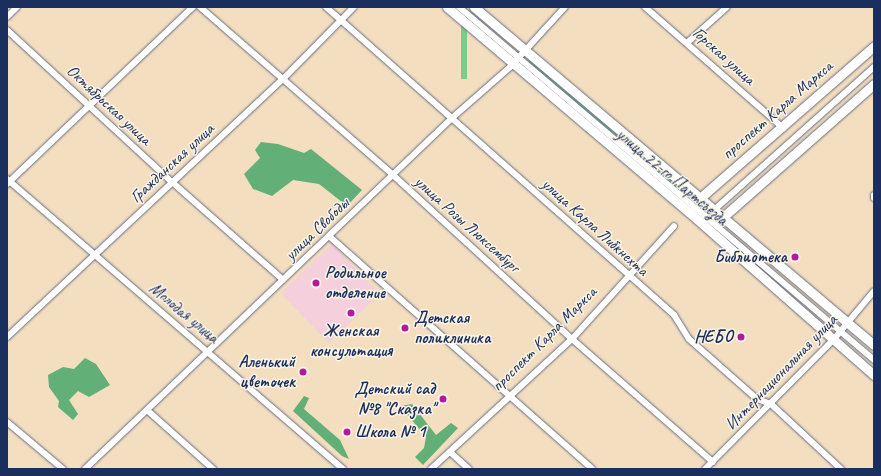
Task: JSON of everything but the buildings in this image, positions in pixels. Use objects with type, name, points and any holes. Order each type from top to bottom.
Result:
[{"type":"main road","name":"улица 22-го Партсъезда","points":[[446,7],[516,61],[874,375]]},
{"type":"main road","name":"улица 22-го Партсъезда","points":[[474,7],[874,345]]},
{"type":"main road","name":"проспект Карла Маркса","points":[[700,198],[783,128],[874,46]]},
{"type":"main road","points":[[723,217],[874,84]]},
{"type":"street","points":[[7,17],[17,7]]},
{"type":"street","points":[[8,181],[192,7]]},
{"type":"street","name":"улица Розы Люксембург","points":[[200,7],[392,175],[572,339],[713,462]]},
{"type":"street","name":"улица Карла Либкнехта","points":[[326,7],[628,276],[674,315],[689,339],[757,399],[771,404],[841,469]]},
{"type":"street","name":"Гражданская улица","points":[[7,337],[94,254],[283,79],[354,7]]},
{"type":"street","points":[[459,7],[516,61],[874,360]]},
{"type":"street","name":"улица Свободы","points":[[85,469],[452,118],[516,61],[565,7]]},
{"type":"street","name":"Горская улица","points":[[645,7],[688,42],[783,128]]},
{"type":"street","points":[[688,42],[727,7]]},
{"type":"street","name":"Октябрьская улица","points":[[7,30],[172,182],[283,280]]},
{"type":"street","name":"проспект Карла Маркса","points":[[714,210],[874,67]]},
{"type":"street","name":"Молодая улица","points":[[8,181],[343,469]]},
{"type":"street","name":"проспект Карла Маркса","points":[[431,469],[572,339],[674,226]]},
{"type":"street","points":[[329,236],[592,469]]},
{"type":"street","name":"Интернациональная улица","points":[[705,469],[834,339],[874,291]]},
{"type":"street","points":[[147,410],[213,469]]},
{"type":"street","points":[[7,422],[63,469]]},
{"type":"street","points":[[450,452],[469,469]]},
{"type":"shaded area","points":[[332,244],[380,294],[329,343],[281,293]]},
{"type":"green space","points":[[461,7],[467,7],[467,79],[461,79]]},
{"type":"green space","points":[[524,60],[532,61],[688,193],[686,196]]},
{"type":"green space","points":[[261,142],[278,144],[304,153],[311,149],[362,190],[347,206],[319,184],[293,180],[272,196],[253,189],[244,174],[260,158],[255,150]]},
{"type":"green space","points":[[85,358],[96,364],[110,385],[89,397],[78,391],[69,400],[78,414],[73,420],[58,407],[59,401],[49,387],[48,375],[63,367],[74,369]]},
{"type":"green space","points":[[304,396],[309,398],[304,409],[340,440],[349,459],[342,456],[293,411]]},
{"type":"green space","points":[[412,404],[436,435],[451,423],[458,428],[423,465],[415,457],[424,448],[426,437],[400,406]]},
{"type":"place","name":"Библиотека","points":[[795,257]]},
{"type":"place","name":"Родильное отделение","points":[[316,283]]},
{"type":"place","name":"Женская консультация","points":[[351,313]]},
{"type":"place","name":"Детская поликлиника","points":[[405,328]]},
{"type":"place","name":"НЕБО","points":[[741,337]]},
{"type":"place","name":"Аленький цветочек","points":[[303,372]]},
{"type":"place","name":"Детский сад №8 \"Сказка\"","points":[[443,399]]},
{"type":"place","name":"Школа № 1","points":[[347,432]]}]
